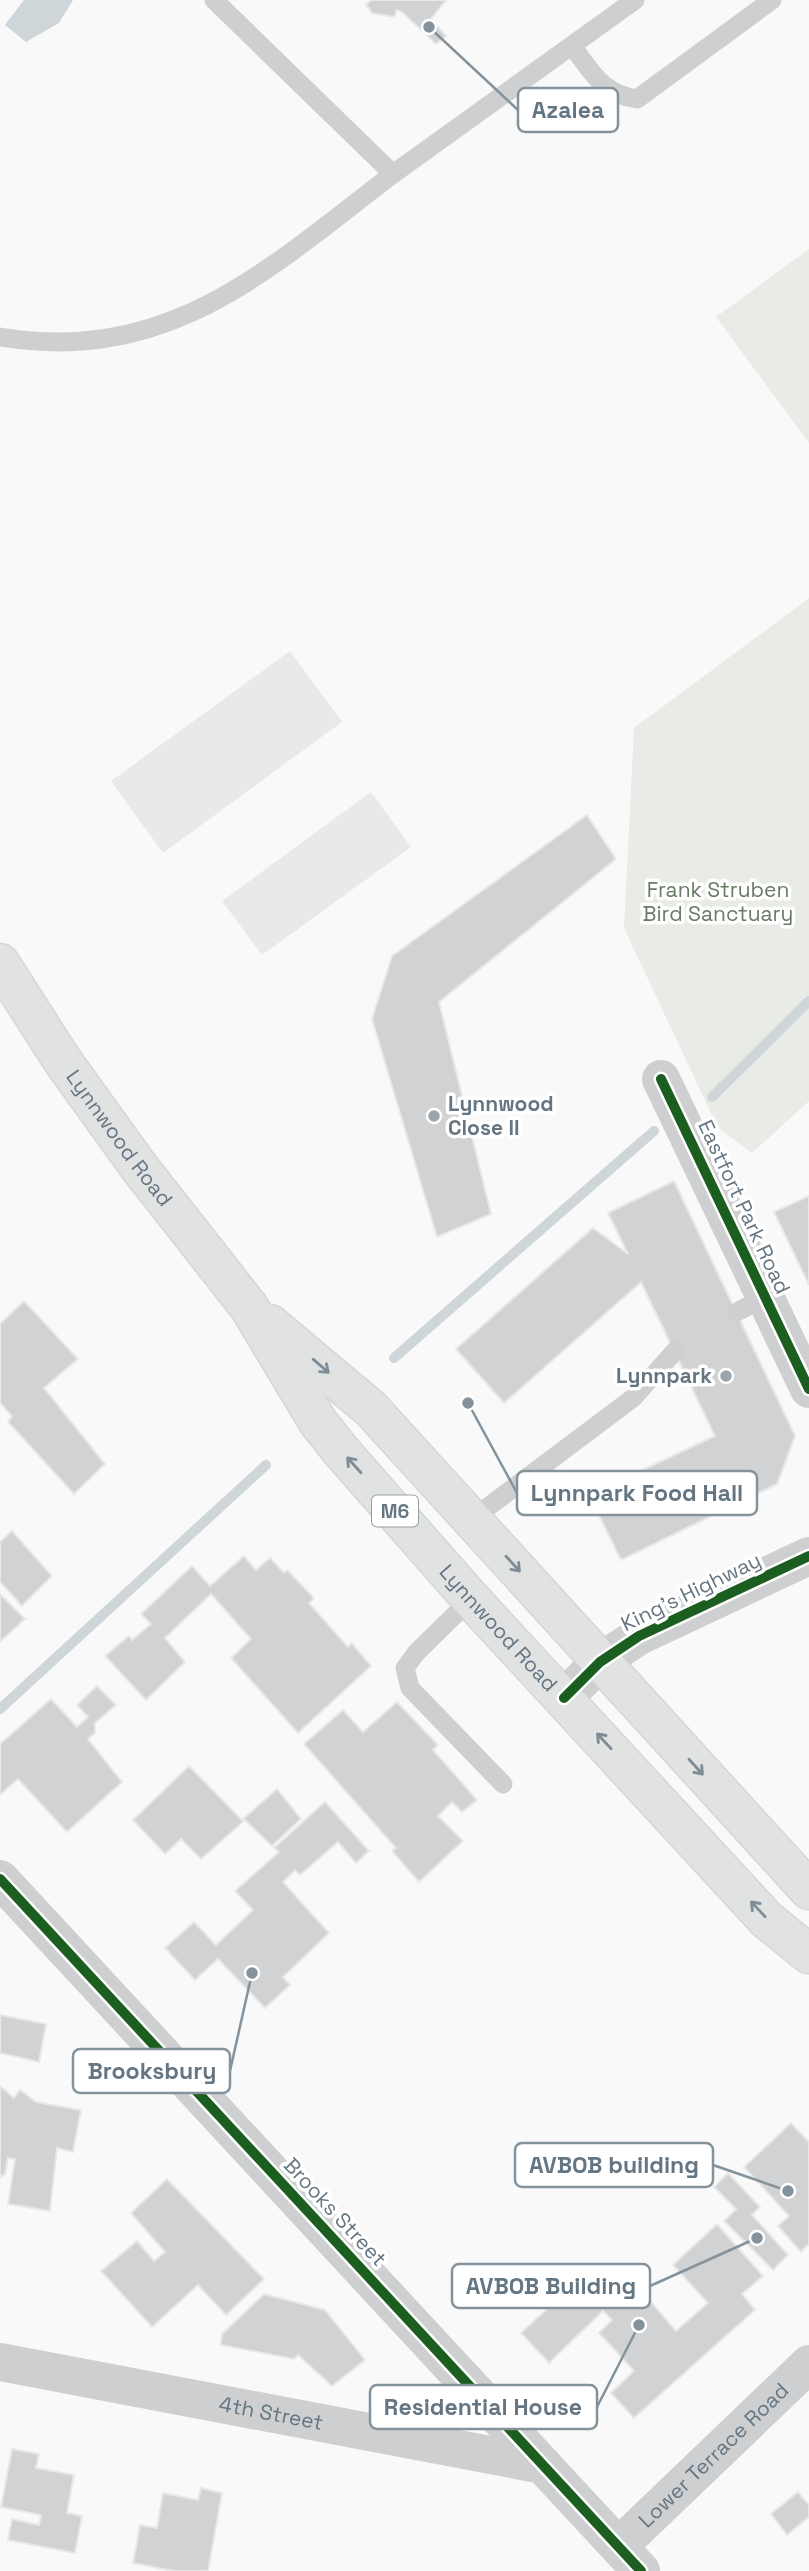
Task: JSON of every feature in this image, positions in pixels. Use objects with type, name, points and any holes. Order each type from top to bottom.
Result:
[{"type":"main road","name":"Lynnwood Road","points":[[0,963],[62,1060],[139,1167],[249,1307],[318,1422],[471,1599],[767,1920],[809,1954]]},
{"type":"main road","name":"Lynnwood Road","points":[[249,1307],[371,1409],[809,1890]]},
{"type":"street","name":"Eastfort Park Road","points":[[661,1079],[751,1304],[809,1389]]},
{"type":"street","name":"King's Highway","points":[[564,1698],[600,1662],[639,1636],[809,1556]]},
{"type":"street","name":"Brooks Street","points":[[0,1878],[630,2558]]},
{"type":"street","name":"4th Street","points":[[0,2362],[543,2465]]},
{"type":"street","name":"Lower Terrace Road","points":[[630,2558],[809,2364]]},
{"type":"lane","points":[[214,0],[393,174]]},
{"type":"lane","points":[[0,337],[41,343],[89,342],[139,333],[214,304],[261,274],[393,174],[635,0]]},
{"type":"lane","points":[[572,46],[606,89],[616,96],[637,99],[772,0]]},
{"type":"lane","points":[[472,1519],[633,1398],[675,1351]]},
{"type":"lane","points":[[471,1599],[416,1653],[405,1668],[410,1688],[503,1784]]},
{"type":"shaded area","points":[[24,0],[73,0],[59,23],[26,42],[5,25]]},
{"type":"shaded area","points":[[290,651],[342,722],[163,853],[111,781]]},
{"type":"shaded area","points":[[371,792],[411,847],[262,955],[222,901]]},
{"type":"green space","points":[[809,249],[809,443],[716,317]]},
{"type":"green space","name":"Frank Struben Bird Sanctuary","points":[[809,598],[809,1101],[752,1153],[718,1128],[624,928],[634,728]]},
{"type":"building","points":[[372,0],[446,0],[431,19],[446,36],[436,44],[402,12],[397,10],[394,17],[372,13],[366,4]]},
{"type":"building","name":"Lynnwood Close II","points":[[587,815],[616,859],[439,1002],[491,1214],[437,1237],[372,1019],[392,956]]},
{"type":"building","name":"Lynnpark","points":[[674,1181],[795,1436],[777,1484],[621,1560],[589,1495],[715,1436],[641,1282],[504,1403],[456,1349],[593,1228],[620,1259],[628,1254],[608,1213]]},
{"type":"building","name":"Lynnpark","points":[[674,1181],[795,1436],[777,1484],[621,1560],[589,1495],[715,1436],[641,1282],[504,1403],[456,1349],[593,1228],[628,1254],[608,1213]]},
{"type":"building","points":[[809,1196],[809,1285],[774,1212]]},
{"type":"building","points":[[24,1301],[78,1359],[44,1388],[105,1464],[74,1494],[8,1422],[12,1416],[0,1403],[0,1324]]},
{"type":"building","points":[[12,1531],[52,1576],[22,1606],[0,1582],[0,1542]]},
{"type":"building","points":[[244,1556],[256,1570],[270,1558],[284,1573],[287,1570],[314,1598],[309,1603],[348,1647],[352,1643],[371,1666],[298,1733],[231,1658],[251,1639],[211,1594],[165,1638],[185,1662],[146,1700],[105,1656],[129,1636],[132,1640],[151,1624],[141,1614],[192,1566],[210,1586]]},
{"type":"building","points":[[0,1594],[25,1619],[0,1642]]},
{"type":"building","points":[[97,1686],[116,1705],[95,1723],[95,1733],[88,1739],[122,1782],[67,1832],[18,1779],[0,1795],[0,1744],[51,1699],[77,1727],[88,1717],[77,1705]]},
{"type":"building","points":[[397,1702],[438,1745],[433,1750],[477,1800],[462,1812],[452,1802],[438,1816],[463,1841],[419,1882],[392,1851],[396,1848],[304,1744],[343,1710],[363,1732]]},
{"type":"building","points":[[189,1766],[242,1820],[277,1789],[301,1819],[272,1846],[245,1820],[201,1859],[181,1839],[165,1854],[133,1820]]},
{"type":"building","points":[[325,1802],[369,1851],[356,1863],[338,1842],[300,1875],[295,1870],[283,1882],[329,1933],[283,1977],[290,1985],[265,2008],[218,1959],[195,1980],[165,1948],[194,1922],[216,1945],[253,1910],[235,1891],[279,1852],[274,1848]]},
{"type":"building","points":[[0,2015],[46,2024],[39,2062],[0,2053]]},
{"type":"building","points":[[0,2086],[14,2098],[20,2090],[36,2102],[81,2110],[73,2152],[57,2148],[50,2211],[8,2204],[15,2159],[8,2158],[5,2174],[0,2177]]},
{"type":"building","points":[[791,2123],[809,2142],[809,2244],[801,2252],[778,2226],[789,2216],[744,2167]]},
{"type":"building","points":[[728,2173],[760,2207],[752,2215],[788,2255],[773,2270],[724,2221],[736,2209],[714,2187]]},
{"type":"building","points":[[167,2179],[264,2279],[226,2315],[198,2285],[152,2327],[101,2271],[137,2241],[154,2261],[165,2252],[131,2213]]},
{"type":"building","points":[[717,2224],[763,2276],[742,2294],[755,2310],[634,2418],[611,2393],[634,2371],[599,2333],[612,2320],[603,2311],[549,2363],[521,2333],[576,2282],[595,2303],[628,2275],[676,2331],[708,2303],[673,2265]]},
{"type":"building","points":[[264,2294],[325,2310],[365,2360],[332,2386],[298,2355],[294,2359],[221,2345],[222,2334]]},
{"type":"building","points":[[12,2449],[39,2454],[36,2468],[74,2475],[67,2513],[82,2516],[75,2553],[8,2540],[12,2519],[39,2525],[41,2515],[1,2507]]},
{"type":"building","points":[[201,2488],[222,2493],[208,2571],[174,2571],[133,2563],[140,2525],[157,2528],[163,2493],[198,2500]]},
{"type":"building","points":[[798,2492],[809,2505],[809,2517],[787,2535],[771,2514]]},
{"type":"waterway","points":[[712,1097],[809,1001]]},
{"type":"waterway","points":[[394,1358],[654,1131]]},
{"type":"waterway","points":[[0,1709],[266,1465]]},
{"type":"cycle path","points":[[661,1079],[809,1389]]},
{"type":"cycle path","points":[[564,1698],[600,1662],[639,1636],[809,1556]]},
{"type":"cycle path","points":[[0,1879],[641,2571]]},
{"type":"place","name":"Azalea","points":[[429,27]]},
{"type":"place","name":"Lynnwood Close II","points":[[434,1116]]},
{"type":"place","name":"Lynnpark","points":[[726,1376]]},
{"type":"place","name":"Lynnpark Food Hall","points":[[468,1403]]},
{"type":"place","name":"Brooksbury","points":[[252,1973]]},
{"type":"place","name":"AVBOB building","points":[[788,2191]]},
{"type":"place","name":"AVBOB Building","points":[[757,2238]]},
{"type":"place","name":"Residential House","points":[[639,2325]]}]
